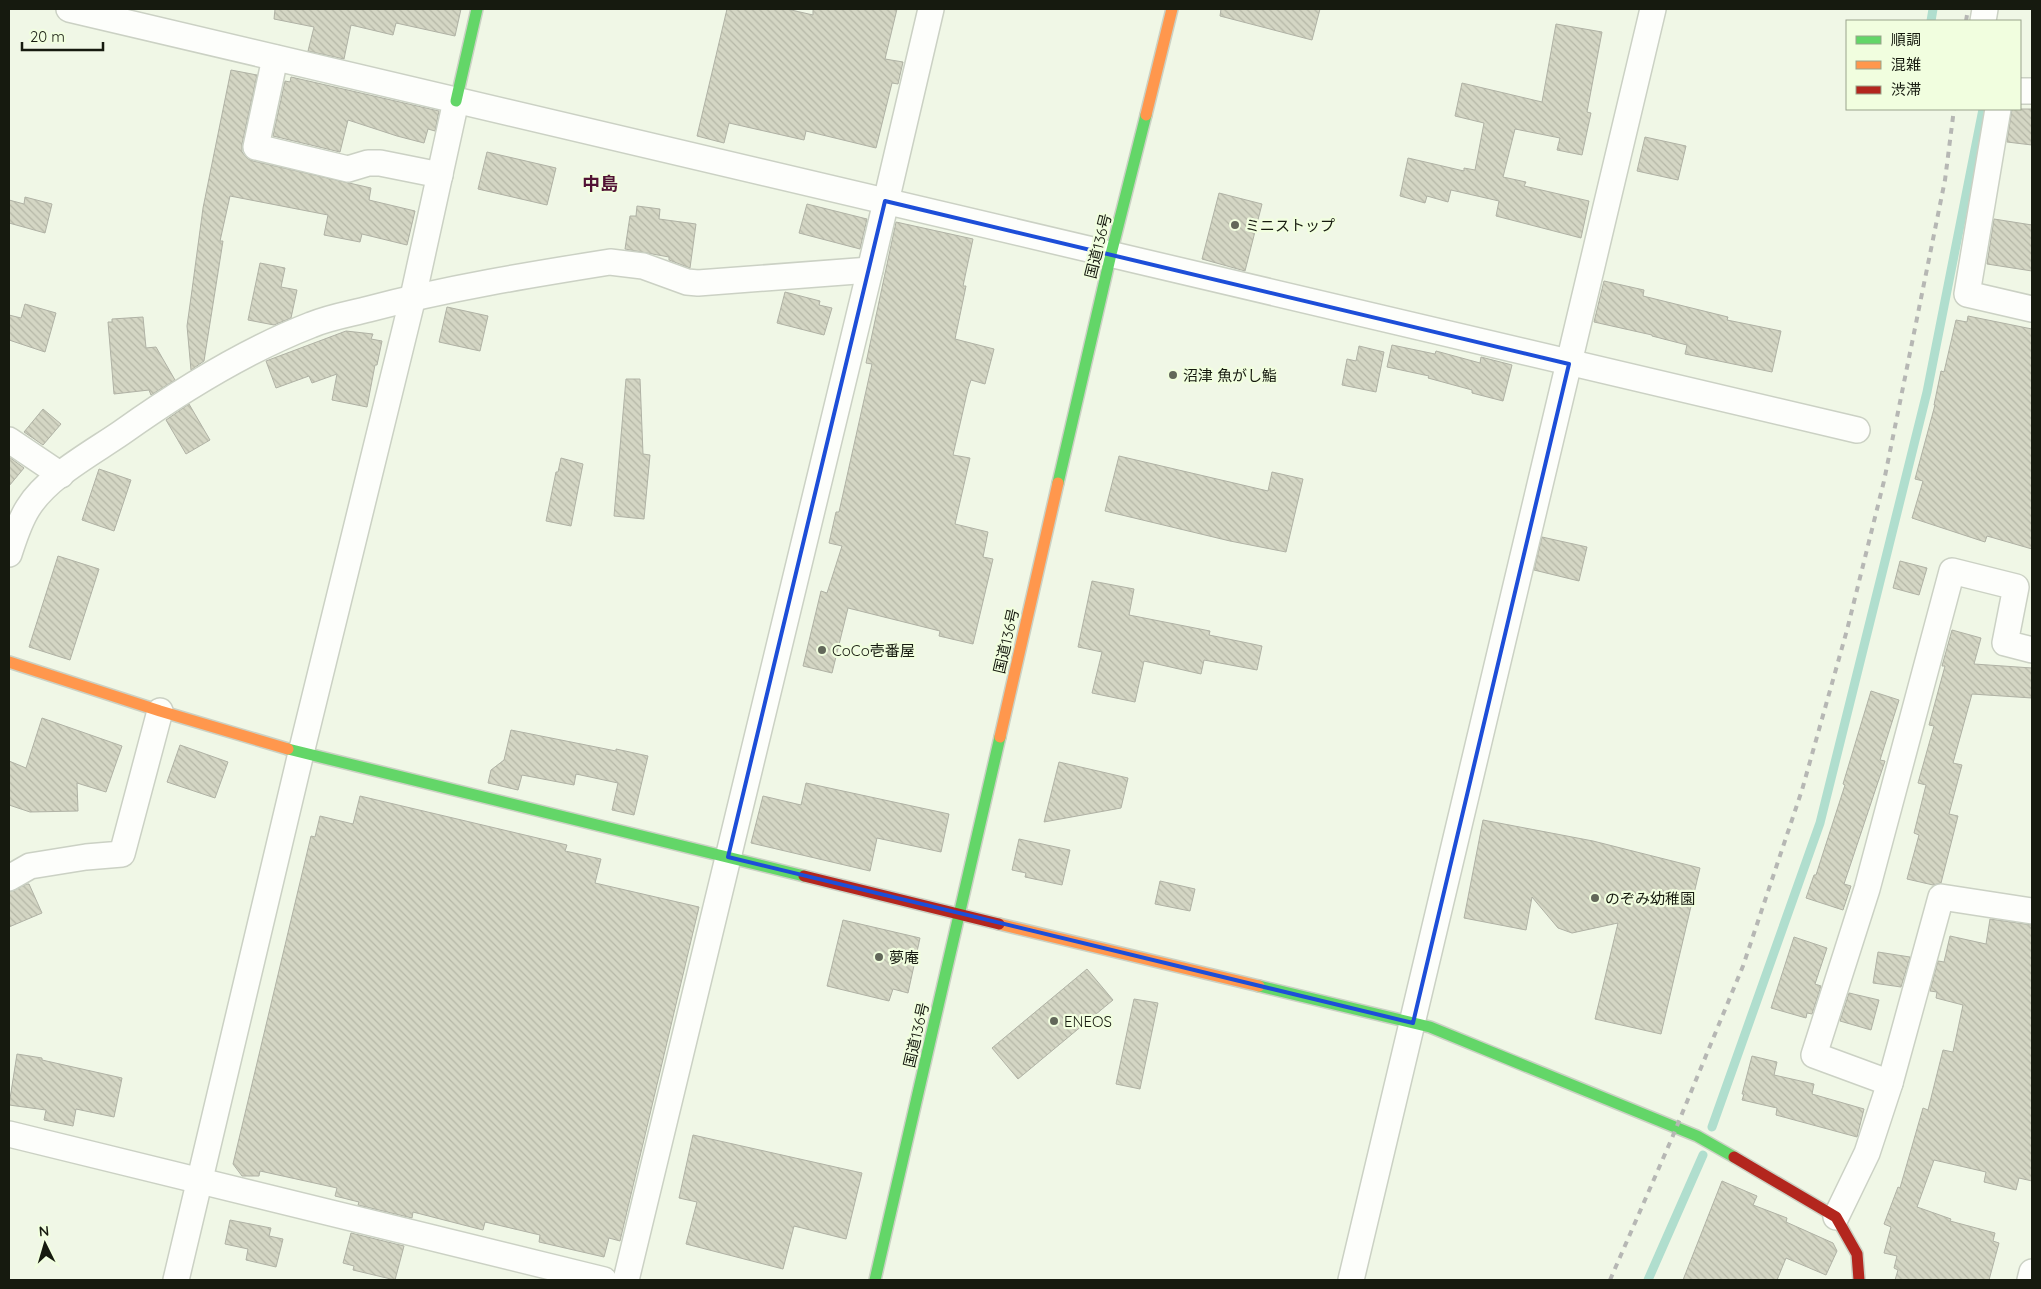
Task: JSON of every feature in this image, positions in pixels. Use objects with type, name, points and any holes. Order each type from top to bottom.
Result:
[{"type":"main road","points":[[456,101],[477,9]]},
{"type":"main road","name":"国道136号","points":[[875,1280],[1111,254],[1172,9]]},
{"type":"main road","points":[[9,662],[160,711],[302,753],[1430,1027],[1697,1136],[1836,1217],[1857,1254],[1859,1280]]},
{"type":"street","points":[[69,9],[1111,254],[1569,364],[1857,430]]},
{"type":"street","points":[[626,1280],[870,270],[931,9]]},
{"type":"street","points":[[1351,1280],[1652,9]]},
{"type":"street","points":[[275,58],[256,147],[348,169],[357,168],[368,163],[380,163],[440,175]]},
{"type":"street","points":[[176,1280],[413,297],[456,101]]},
{"type":"street","points":[[1998,110],[1967,294],[2032,310]]},
{"type":"street","points":[[9,554],[27,509],[40,492],[61,475],[170,400],[249,354],[310,325],[413,297],[610,262],[642,266],[687,282],[698,283],[870,270]]},
{"type":"street","points":[[9,440],[61,475]]},
{"type":"street","points":[[1890,1083],[1814,1056],[1867,890],[1952,571],[2016,587],[2005,643],[2032,650]]},
{"type":"street","points":[[9,878],[30,866],[86,857],[122,854],[160,711]]},
{"type":"street","points":[[1836,1217],[1867,1153],[1890,1083],[1941,897],[2032,912]]},
{"type":"street","points":[[9,1134],[604,1280]]},
{"type":"street","points":[[2030,1280],[2032,1272]]},
{"type":"highlighted area","points":[[885,201],[1569,364],[1413,1023],[728,857]]},
{"type":"building","points":[[275,9],[461,9],[455,36],[396,23],[393,35],[351,25],[344,59],[308,51],[314,27],[274,19]]},
{"type":"building","points":[[727,9],[787,9],[813,15],[813,9],[897,9],[885,59],[903,62],[898,84],[892,83],[876,148],[806,131],[804,140],[729,123],[724,143],[697,136]]},
{"type":"building","points":[[1221,9],[1320,9],[1312,40],[1220,16]]},
{"type":"building","points":[[1556,24],[1602,32],[1587,112],[1591,113],[1582,155],[1557,150],[1560,138],[1515,129],[1503,177],[1526,182],[1524,186],[1589,201],[1581,238],[1496,216],[1499,201],[1451,190],[1448,202],[1427,196],[1425,203],[1400,196],[1408,158],[1464,171],[1464,168],[1475,170],[1484,123],[1455,116],[1462,83],[1542,102]]},
{"type":"building","points":[[231,70],[257,75],[242,144],[242,152],[247,158],[253,161],[371,188],[369,200],[415,211],[407,245],[362,234],[360,242],[324,235],[328,215],[230,196],[220,241],[223,241],[204,361],[191,370],[187,326],[203,208]]},
{"type":"building","points":[[291,77],[439,111],[435,131],[428,129],[424,143],[348,120],[340,152],[273,136],[285,81],[290,82]]},
{"type":"building","points":[[2032,109],[2032,145],[2007,142],[2012,110]]},
{"type":"building","points":[[1645,137],[1686,146],[1678,180],[1637,171]]},
{"type":"building","points":[[487,152],[556,168],[547,205],[478,189]]},
{"type":"building","points":[[1219,193],[1262,204],[1245,271],[1202,259]]},
{"type":"building","points":[[25,197],[52,204],[45,233],[9,223],[9,200],[24,204]]},
{"type":"building","points":[[807,204],[867,219],[860,249],[799,233]]},
{"type":"building","points":[[637,206],[660,209],[659,219],[696,224],[690,268],[669,260],[669,257],[625,249],[630,216],[636,216]]},
{"type":"building","points":[[1994,219],[2032,225],[2032,271],[1987,264]]},
{"type":"building","points":[[896,222],[973,239],[963,286],[966,286],[955,339],[994,349],[985,384],[971,380],[953,455],[970,458],[955,524],[988,532],[983,557],[993,559],[973,644],[939,636],[940,631],[848,608],[832,673],[803,666],[821,591],[827,593],[842,546],[829,543],[836,512],[839,512],[872,364],[866,363]]},
{"type":"building","points":[[260,263],[285,268],[281,287],[297,290],[291,318],[274,325],[248,320]]},
{"type":"building","points":[[1604,281],[1644,290],[1643,296],[1728,317],[1727,320],[1781,331],[1772,372],[1685,354],[1687,345],[1594,322]]},
{"type":"building","points":[[785,292],[820,301],[819,305],[832,308],[824,335],[777,323]]},
{"type":"building","points":[[25,304],[56,313],[45,352],[9,340],[9,315],[21,318]]},
{"type":"building","points":[[447,307],[488,316],[480,351],[439,342]]},
{"type":"building","points":[[1968,316],[2032,329],[2032,549],[1987,536],[1985,542],[1912,518],[1923,481],[1915,479],[1935,405],[1941,371],[1944,372],[1956,320],[1967,322]]},
{"type":"building","points":[[143,317],[146,348],[156,347],[175,380],[151,395],[149,390],[114,394],[108,322],[112,322],[112,319]]},
{"type":"building","points":[[346,331],[373,334],[371,339],[382,341],[377,365],[375,365],[367,407],[332,400],[337,374],[312,383],[309,376],[276,388],[266,361]]},
{"type":"building","points":[[1392,345],[1435,354],[1436,351],[1480,363],[1481,357],[1512,365],[1503,401],[1472,393],[1472,390],[1428,378],[1429,376],[1387,367]]},
{"type":"building","points":[[1359,346],[1384,352],[1376,392],[1342,385],[1347,359],[1356,361]]},
{"type":"building","points":[[626,379],[640,379],[643,454],[650,455],[644,519],[614,516]]},
{"type":"building","points":[[189,404],[210,440],[186,454],[166,420]]},
{"type":"building","points":[[43,409],[61,424],[43,445],[24,432]]},
{"type":"building","points":[[1119,456],[1268,491],[1272,472],[1303,479],[1286,552],[1230,541],[1105,511]]},
{"type":"building","points":[[9,457],[24,468],[9,486]]},
{"type":"building","points":[[561,458],[583,464],[571,526],[546,521],[556,472],[558,472]]},
{"type":"building","points":[[99,469],[131,480],[114,531],[82,520]]},
{"type":"building","points":[[1542,537],[1587,547],[1579,581],[1534,570]]},
{"type":"building","points":[[58,556],[99,569],[70,660],[29,647]]},
{"type":"building","points":[[1900,561],[1927,568],[1919,595],[1893,588]]},
{"type":"building","points":[[1092,581],[1134,589],[1129,615],[1210,631],[1209,635],[1262,646],[1257,670],[1204,660],[1201,674],[1144,661],[1135,702],[1092,693],[1102,652],[1078,647]]},
{"type":"building","points":[[1952,630],[1981,638],[1974,664],[2032,668],[2032,698],[1972,694],[1953,763],[1962,765],[1949,814],[1958,816],[1941,883],[1933,885],[1907,879],[1919,835],[1914,833],[1926,785],[1918,783],[1934,726],[1929,725],[1945,666],[1942,666]]},
{"type":"building","points":[[1871,691],[1899,700],[1880,760],[1885,761],[1844,884],[1851,886],[1843,910],[1806,898],[1814,875],[1816,875],[1845,785],[1843,784]]},
{"type":"building","points":[[42,718],[122,746],[106,792],[77,783],[78,811],[30,812],[9,805],[9,761],[26,768]]},
{"type":"building","points":[[511,730],[648,756],[634,815],[612,810],[618,783],[576,774],[574,785],[522,775],[518,790],[488,783],[491,770],[504,760]]},
{"type":"building","points":[[180,745],[228,762],[215,798],[167,782]]},
{"type":"building","points":[[1059,762],[1128,778],[1121,808],[1044,822]]},
{"type":"building","points":[[806,783],[949,814],[941,852],[877,838],[870,871],[751,843],[763,796],[801,805]]},
{"type":"building","points":[[360,796],[567,845],[565,851],[601,859],[595,883],[699,907],[620,1241],[609,1238],[604,1257],[539,1242],[540,1235],[485,1222],[483,1230],[413,1212],[412,1218],[358,1205],[359,1202],[335,1196],[337,1188],[260,1171],[259,1176],[242,1176],[233,1164],[311,836],[315,837],[320,816],[353,824]]},
{"type":"building","points":[[1483,820],[1593,841],[1700,868],[1661,1034],[1595,1019],[1618,923],[1572,933],[1558,928],[1532,897],[1526,930],[1464,918]]},
{"type":"building","points":[[1019,839],[1070,850],[1062,885],[1025,877],[1026,873],[1012,870]]},
{"type":"building","points":[[1160,881],[1195,889],[1190,911],[1155,904]]},
{"type":"building","points":[[29,884],[42,913],[9,927],[9,892]]},
{"type":"building","points":[[1990,919],[2032,925],[2032,1181],[2019,1178],[2016,1190],[1984,1182],[1986,1172],[1934,1160],[1917,1207],[1951,1219],[1950,1221],[1995,1233],[1993,1241],[1999,1243],[1989,1280],[1895,1280],[1898,1270],[1894,1268],[1897,1256],[1884,1253],[1891,1227],[1884,1224],[1898,1187],[1900,1188],[1923,1108],[1928,1110],[1943,1050],[1953,1052],[1963,1005],[1936,998],[1937,992],[1930,991],[1938,961],[1944,962],[1950,936],[1986,944]]},
{"type":"building","points":[[843,920],[920,938],[908,993],[893,989],[889,1001],[827,986]]},
{"type":"building","points":[[1794,937],[1827,948],[1815,984],[1821,986],[1812,1014],[1807,1013],[1806,1018],[1771,1008]]},
{"type":"building","points":[[1878,952],[1910,957],[1901,987],[1873,983]]},
{"type":"building","points":[[1087,969],[1113,1000],[1018,1079],[992,1048]]},
{"type":"building","points":[[1849,993],[1879,1000],[1871,1030],[1840,1021]]},
{"type":"building","points":[[1134,999],[1158,1003],[1140,1089],[1116,1084]]},
{"type":"building","points":[[17,1054],[42,1058],[42,1060],[122,1078],[114,1117],[76,1109],[73,1126],[44,1120],[46,1110],[9,1105]]},
{"type":"building","points":[[1752,1056],[1777,1062],[1774,1075],[1814,1084],[1812,1094],[1864,1109],[1857,1137],[1776,1115],[1777,1108],[1742,1100]]},
{"type":"building","points":[[693,1135],[862,1173],[846,1239],[794,1226],[783,1269],[686,1244],[697,1202],[679,1198]]},
{"type":"building","points":[[1722,1181],[1757,1196],[1753,1205],[1787,1218],[1786,1222],[1833,1243],[1837,1251],[1826,1275],[1786,1258],[1777,1280],[1683,1280]]},
{"type":"building","points":[[230,1220],[271,1228],[269,1236],[283,1239],[276,1267],[246,1260],[248,1249],[225,1244]]},
{"type":"building","points":[[351,1233],[404,1246],[395,1280],[353,1270],[354,1266],[343,1263]]},
{"type":"waterway","points":[[1931,20],[1933,9]]},
{"type":"waterway","points":[[1712,1127],[1820,823],[1927,392],[1983,110]]},
{"type":"waterway","points":[[1648,1280],[1703,1155]]},
{"type":"railway","points":[[1966,20],[1968,9]]},
{"type":"railway","points":[[1610,1280],[1672,1138],[1743,966],[1802,790],[1847,630],[1884,481],[1945,180],[1954,110]]},
{"type":"traffic: fast","points":[[456,101],[477,9]]},
{"type":"traffic: fast","points":[[1058,483],[1111,254],[1146,115]]},
{"type":"traffic: fast","points":[[875,1280],[1000,737]]},
{"type":"traffic: fast","points":[[288,749],[804,876]]},
{"type":"traffic: fast","points":[[1259,986],[1430,1027],[1697,1136],[1734,1157]]},
{"type":"traffic: slow","points":[[1146,115],[1172,9]]},
{"type":"traffic: slow","points":[[1000,737],[1058,483]]},
{"type":"traffic: slow","points":[[9,662],[160,711],[288,749]]},
{"type":"traffic: slow","points":[[999,924],[1259,986]]},
{"type":"traffic: jam","points":[[804,876],[999,924]]},
{"type":"traffic: jam","points":[[1734,1157],[1836,1217],[1857,1254],[1859,1280]]},
{"type":"place","name":"ミニストップ","points":[[1235,225]]},
{"type":"place","name":"沼津 魚がし鮨","points":[[1173,375]]},
{"type":"place","name":"CoCo壱番屋","points":[[822,650]]},
{"type":"place","name":"のぞみ幼稚園","points":[[1595,898]]},
{"type":"place","name":"夢庵","points":[[879,957]]},
{"type":"place","name":"ENEOS","points":[[1054,1021]]},
{"type":"district","name":"中島","points":[[600,183]]}]
